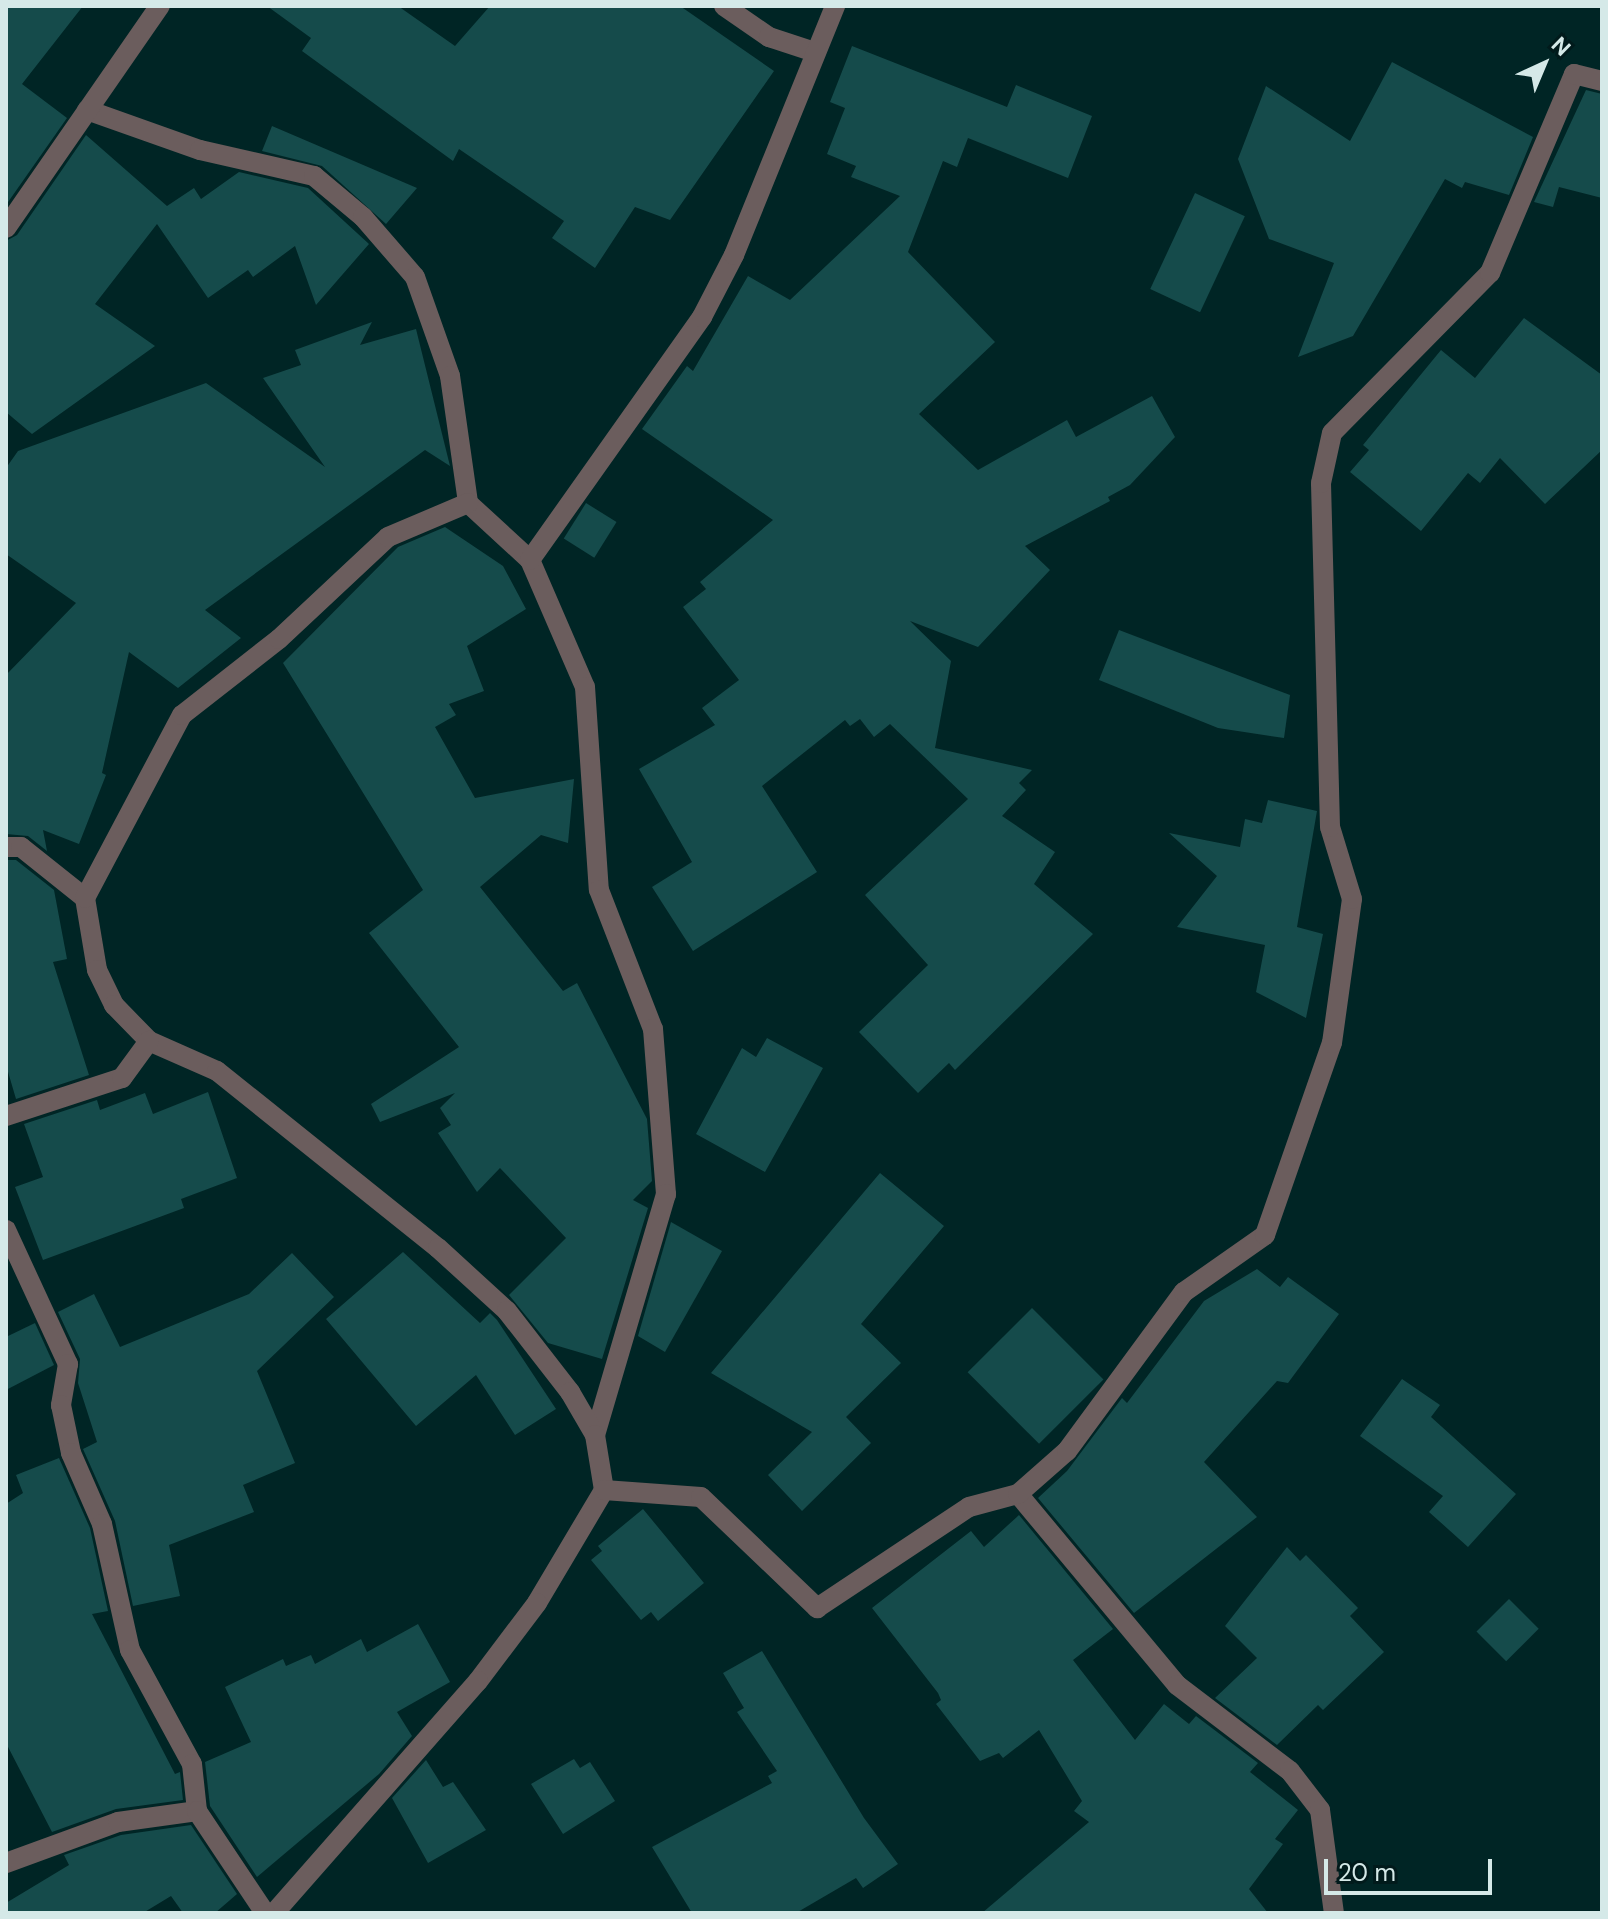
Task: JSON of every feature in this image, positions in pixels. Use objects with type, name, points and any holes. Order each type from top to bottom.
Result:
[{"type":"street","points":[[6,228],[160,6]]},
{"type":"street","points":[[724,6],[769,37],[815,52]]},
{"type":"street","points":[[530,560],[702,317],[734,255],[835,6]]},
{"type":"street","points":[[604,1490],[701,1497],[817,1608],[969,1507],[1018,1494],[1083,1431],[1184,1292],[1265,1235],[1332,1043],[1352,899],[1330,827],[1321,483],[1332,433],[1490,273],[1574,74],[1602,81]]},
{"type":"street","points":[[87,110],[200,150],[314,176],[363,217],[415,277],[450,376],[468,503],[530,560],[585,687],[599,890],[653,1029],[666,1194],[595,1435]]},
{"type":"street","points":[[274,1913],[478,1681],[537,1603],[604,1490],[595,1435],[570,1392],[507,1311],[438,1248],[217,1071],[149,1041],[114,1005],[97,970],[85,898],[182,715],[279,639],[388,537],[468,503]]},
{"type":"street","points":[[6,847],[21,847],[85,898]]},
{"type":"street","points":[[6,1116],[122,1078],[149,1041]]},
{"type":"street","points":[[6,1230],[68,1364],[61,1405],[71,1453],[102,1524],[130,1650],[192,1764],[197,1811],[265,1913]]},
{"type":"street","points":[[1018,1494],[1177,1685],[1290,1771],[1320,1810],[1334,1913]]},
{"type":"street","points":[[6,1863],[118,1822],[197,1811]]},
{"type":"building","points":[[6,6],[83,6],[22,84],[67,118],[6,205]]},
{"type":"building","points":[[267,6],[398,6],[455,46],[490,6],[680,6],[774,71],[670,220],[635,207],[595,268],[552,238],[564,221],[459,149],[453,161],[302,51],[311,38]]},
{"type":"building","points":[[852,46],[1007,107],[1016,85],[1092,116],[1068,178],[968,138],[957,167],[943,161],[908,252],[995,342],[919,414],[978,470],[1067,420],[1076,437],[1152,396],[1175,437],[1130,485],[1108,497],[1110,501],[1025,546],[1050,570],[978,647],[910,621],[951,661],[935,748],[1032,770],[1019,783],[1026,790],[1002,816],[1055,852],[1034,884],[1093,934],[955,1070],[949,1063],[918,1093],[859,1032],[928,965],[865,895],[968,799],[890,724],[874,737],[860,719],[850,726],[845,720],[762,786],[817,872],[693,951],[652,887],[692,862],[639,769],[715,725],[702,708],[739,680],[683,607],[706,589],[700,582],[773,520],[642,429],[687,366],[693,371],[748,276],[790,300],[900,196],[851,177],[856,166],[827,154],[845,108],[830,102]]},
{"type":"building","points":[[1392,62],[1533,137],[1509,195],[1465,182],[1462,188],[1445,179],[1353,336],[1298,357],[1334,263],[1269,239],[1238,159],[1266,86],[1350,141]]},
{"type":"building","points":[[1586,90],[1602,94],[1602,198],[1559,187],[1553,207],[1534,202]]},
{"type":"building","points":[[272,126],[417,188],[386,224],[322,166],[262,151]]},
{"type":"building","points":[[86,135],[167,206],[194,188],[201,199],[239,172],[308,188],[369,244],[316,305],[295,246],[253,277],[248,270],[208,298],[157,224],[95,304],[155,346],[32,434],[6,412],[6,241],[17,235]]},
{"type":"building","points":[[1195,193],[1245,216],[1200,312],[1150,289]]},
{"type":"building","points":[[1524,318],[1602,375],[1602,450],[1545,504],[1500,458],[1480,483],[1468,473],[1421,531],[1350,472],[1369,450],[1363,445],[1441,350],[1475,378]]},
{"type":"building","points":[[372,322],[360,345],[416,329],[450,466],[425,450],[205,610],[241,638],[178,688],[129,652],[102,773],[106,775],[79,844],[43,830],[47,851],[28,836],[6,834],[6,675],[76,603],[6,554],[6,468],[18,451],[206,383],[325,467],[263,378],[301,365],[295,350]]},
{"type":"building","points":[[586,503],[617,522],[594,558],[564,539]]},
{"type":"building","points":[[445,527],[503,566],[526,609],[467,646],[484,691],[449,704],[456,715],[435,727],[475,798],[574,779],[568,843],[541,835],[480,887],[563,991],[577,983],[647,1119],[652,1181],[633,1200],[648,1208],[602,1359],[548,1343],[509,1295],[566,1238],[500,1168],[477,1192],[438,1133],[451,1125],[440,1108],[455,1093],[380,1122],[371,1104],[459,1047],[369,933],[423,890],[283,663],[398,547]]},
{"type":"building","points":[[1119,630],[1290,695],[1284,738],[1218,728],[1099,680]]},
{"type":"building","points":[[1268,800],[1317,811],[1297,927],[1323,934],[1306,1018],[1256,992],[1265,945],[1177,927],[1217,876],[1169,833],[1240,847],[1245,819],[1262,823]]},
{"type":"building","points":[[6,860],[16,860],[54,890],[67,959],[53,962],[89,1075],[16,1099],[6,1065]]},
{"type":"building","points":[[767,1038],[823,1068],[765,1172],[696,1134],[742,1048],[756,1057]]},
{"type":"building","points":[[208,1092],[237,1178],[181,1199],[184,1208],[43,1260],[15,1187],[43,1177],[24,1124],[97,1100],[100,1110],[145,1093],[153,1114]]},
{"type":"building","points":[[880,1173],[944,1226],[861,1324],[901,1363],[846,1417],[871,1443],[802,1511],[768,1475],[812,1432],[711,1373]]},
{"type":"building","points":[[671,1222],[722,1251],[665,1352],[638,1336]]},
{"type":"building","points":[[403,1252],[480,1323],[490,1313],[497,1320],[556,1409],[515,1435],[476,1375],[416,1426],[326,1319]]},
{"type":"building","points":[[292,1253],[334,1297],[257,1371],[295,1463],[243,1485],[254,1512],[169,1545],[180,1596],[133,1606],[115,1521],[83,1449],[97,1442],[78,1383],[80,1359],[58,1312],[94,1294],[120,1347],[249,1294]]},
{"type":"building","points":[[1257,1269],[1280,1287],[1288,1277],[1339,1314],[1288,1383],[1277,1381],[1204,1462],[1257,1517],[1134,1613],[1038,1498],[1067,1471],[1122,1398],[1127,1403],[1204,1301]]},
{"type":"building","points":[[1032,1308],[1103,1379],[1039,1444],[968,1372]]},
{"type":"building","points":[[35,1323],[54,1365],[6,1390],[6,1337]]},
{"type":"building","points":[[1402,1379],[1440,1405],[1431,1417],[1516,1494],[1468,1547],[1429,1512],[1443,1496],[1360,1436]]},
{"type":"building","points":[[59,1458],[90,1528],[108,1611],[92,1614],[175,1774],[180,1772],[183,1800],[116,1809],[52,1832],[6,1743],[6,1504],[23,1493],[16,1475]]},
{"type":"building","points":[[643,1509],[704,1583],[658,1621],[651,1612],[641,1620],[591,1560],[602,1551],[598,1546]]},
{"type":"building","points":[[1019,1515],[1113,1629],[1073,1660],[1135,1740],[1164,1704],[1189,1724],[1196,1716],[1258,1763],[1250,1772],[1298,1810],[1275,1839],[1283,1844],[1249,1889],[1268,1913],[982,1913],[1089,1822],[1074,1811],[1082,1801],[1039,1730],[1003,1758],[999,1753],[980,1761],[936,1704],[941,1700],[938,1693],[872,1608],[971,1531],[984,1547]]},
{"type":"building","points":[[1287,1547],[1300,1561],[1306,1555],[1358,1608],[1350,1616],[1384,1652],[1323,1710],[1318,1705],[1277,1745],[1215,1698],[1257,1658],[1225,1626]]},
{"type":"building","points":[[1509,1599],[1539,1629],[1506,1661],[1476,1632]]},
{"type":"building","points":[[418,1624],[450,1682],[397,1712],[412,1736],[379,1774],[257,1877],[210,1806],[205,1762],[251,1742],[225,1687],[283,1659],[286,1666],[311,1655],[315,1664],[361,1639],[367,1652]]},
{"type":"building","points":[[762,1651],[864,1818],[898,1864],[863,1888],[856,1878],[796,1913],[692,1913],[652,1847],[772,1783],[768,1776],[777,1771],[737,1712],[744,1708],[723,1673]]},
{"type":"building","points":[[574,1759],[580,1768],[590,1762],[615,1801],[563,1834],[531,1784]]},
{"type":"building","points":[[426,1760],[443,1787],[453,1782],[486,1830],[428,1863],[392,1798]]},
{"type":"building","points":[[191,1825],[237,1894],[215,1913],[183,1913],[171,1896],[143,1913],[6,1913],[6,1903],[69,1865],[64,1855],[121,1835]]}]
